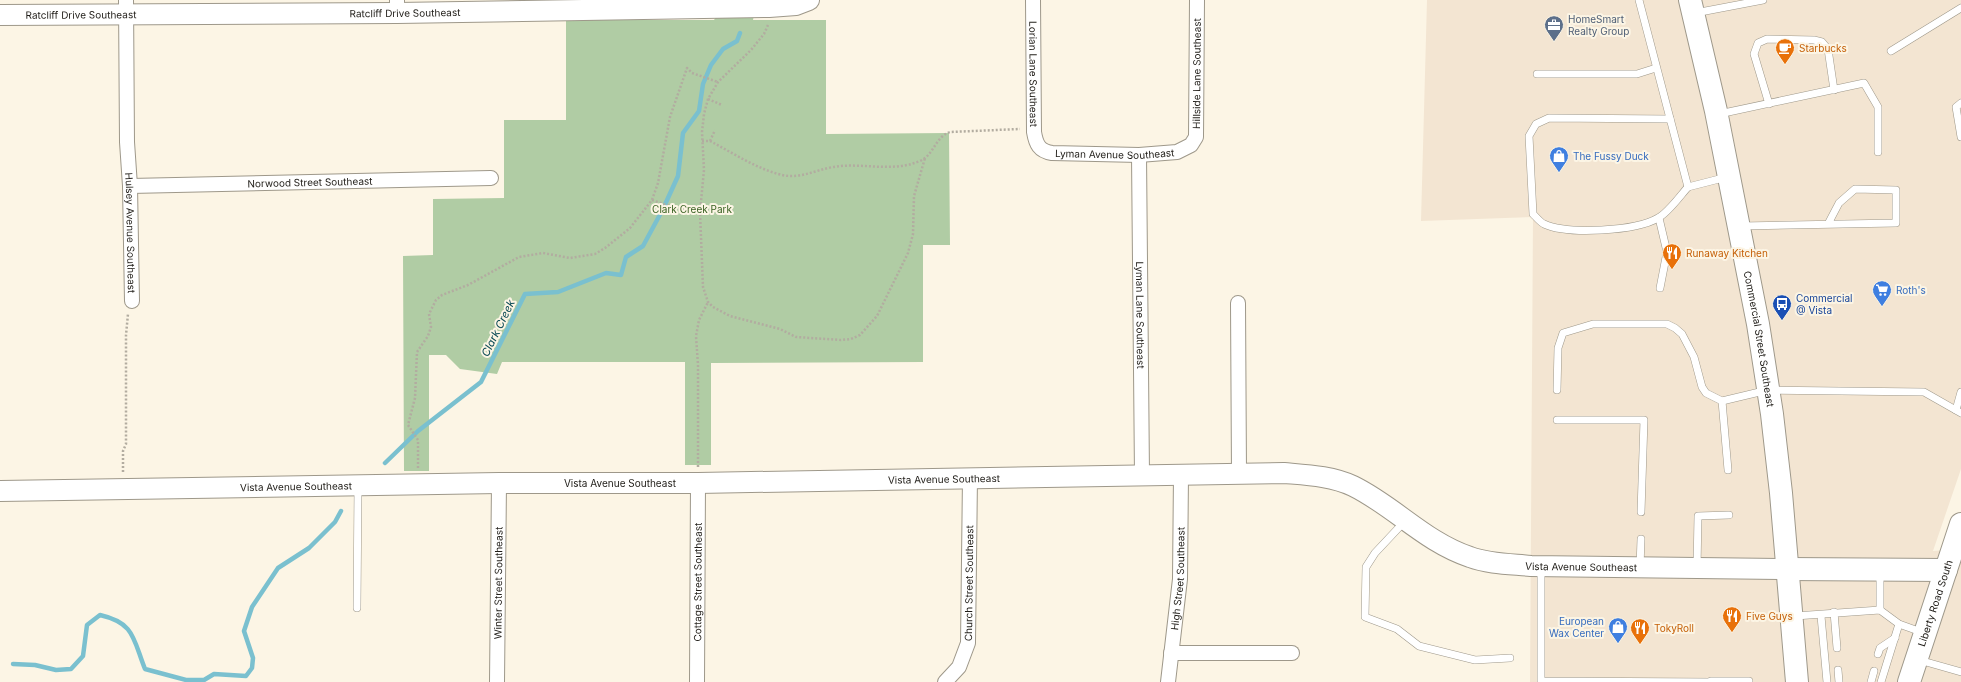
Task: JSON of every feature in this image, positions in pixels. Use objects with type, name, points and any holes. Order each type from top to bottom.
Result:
[{"type":"main road","name":"Ratcliff Drive Southeast","points":[[0,15],[126,7],[775,7],[796,5],[809,0]]},
{"type":"main road","name":"Commercial Street Southeast","points":[[1692,7],[1717,115],[1740,226],[1768,390],[1781,493],[1786,569],[1797,682]]},
{"type":"main road","name":"Vista Avenue Southeast","points":[[0,491],[1284,473],[1317,476],[1351,485],[1378,500],[1421,533],[1446,547],[1471,558],[1506,564],[1541,566],[1950,570]]},
{"type":"main road","name":"Liberty Road South","points":[[1909,682],[1924,633],[1950,570],[1961,524]]},
{"type":"street","name":"Lorian Lane Southeast","points":[[1033,0],[1034,129],[1038,146]]},
{"type":"street","name":"Hillside Lane Southeast","points":[[1191,145],[1196,137],[1197,0]]},
{"type":"street","name":"Hulsey Avenue Southeast","points":[[126,7],[127,142],[130,186],[132,301]]},
{"type":"street","name":"Lyman Avenue Southeast","points":[[1038,146],[1044,152],[1052,153],[1139,155],[1178,152],[1191,145]]},
{"type":"street","name":"Lyman Lane Southeast","points":[[1139,155],[1142,475]]},
{"type":"street","name":"Norwood Street Southeast","points":[[130,186],[491,178]]},
{"type":"street","points":[[1238,303],[1239,474]]},
{"type":"street","name":"High Street Southeast","points":[[1168,682],[1181,561],[1181,475]]},
{"type":"street","name":"Church Street Southeast","points":[[945,682],[959,667],[968,643],[970,477]]},
{"type":"street","name":"Cottage Street Southeast","points":[[697,682],[698,482]]},
{"type":"street","name":"Winter Street Southeast","points":[[497,682],[499,483]]},
{"type":"street","points":[[1171,652],[1292,652]]},
{"type":"lane","points":[[1639,0],[1688,187]]},
{"type":"lane","points":[[1692,7],[1763,0]]},
{"type":"lane","points":[[1891,51],[1961,8]]},
{"type":"lane","points":[[1769,104],[1754,54],[1758,44],[1767,39],[1814,40],[1822,42],[1828,49],[1834,90]]},
{"type":"lane","points":[[1537,74],[1637,74],[1656,68]]},
{"type":"lane","points":[[1717,115],[1864,83],[1878,107],[1878,152]]},
{"type":"lane","points":[[1961,103],[1956,107],[1961,138]]},
{"type":"lane","points":[[1670,119],[1549,118],[1536,124],[1529,136],[1533,214],[1543,224],[1564,229],[1598,230],[1635,226],[1659,218],[1688,187],[1729,176]]},
{"type":"lane","points":[[1740,226],[1896,223],[1896,190],[1855,189],[1839,203],[1828,224]]},
{"type":"lane","points":[[1659,218],[1665,238],[1667,252],[1660,288]]},
{"type":"lane","points":[[1558,390],[1558,348],[1563,333],[1594,324],[1655,323],[1667,324],[1682,334],[1694,357],[1702,387],[1711,397],[1722,401],[1768,390],[1924,392],[1959,411],[1961,392]]},
{"type":"lane","points":[[1722,401],[1728,470]]},
{"type":"lane","points":[[1558,420],[1644,420],[1641,512]]},
{"type":"lane","points":[[357,608],[358,485]]},
{"type":"lane","points":[[1697,568],[1698,516],[1729,515]]},
{"type":"lane","points":[[1406,521],[1375,554],[1366,567],[1365,617],[1397,629],[1419,646],[1475,660],[1510,658]]},
{"type":"lane","points":[[1640,567],[1641,539]]},
{"type":"lane","points":[[1541,566],[1541,681],[1749,681]]},
{"type":"lane","points":[[1880,569],[1880,610]]},
{"type":"lane","points":[[1791,616],[1821,616],[1834,612],[1880,610],[1899,624],[1924,633]]},
{"type":"lane","points":[[1834,612],[1837,648]]},
{"type":"lane","points":[[1821,616],[1827,682]]},
{"type":"lane","points":[[1881,682],[1899,624]]},
{"type":"lane","points":[[1878,654],[1880,648],[1895,638]]},
{"type":"lane","points":[[1916,659],[1961,672]]},
{"type":"lane","points":[[1838,670],[1839,682]]},
{"type":"lane","points":[[1871,682],[1874,671]]},
{"type":"path","points":[[769,21],[761,38],[718,82],[708,99],[704,114],[702,141],[704,170],[700,212],[703,287],[708,302],[723,313],[773,327],[796,338],[842,340],[851,339],[860,335],[877,316],[908,253],[913,234],[914,196],[925,158],[940,137],[950,132],[1034,129]]},
{"type":"path","points":[[419,485],[416,437],[408,427],[415,398],[417,352],[428,336],[430,327],[429,314],[436,300],[442,295],[468,285],[519,257],[543,253],[570,258],[594,254],[605,248],[630,228],[652,200],[660,174],[667,126],[687,68],[698,75],[718,82]]},
{"type":"path","points":[[708,99],[722,105]]},
{"type":"path","points":[[710,142],[715,130]]},
{"type":"path","points":[[702,141],[710,142],[768,170],[794,177],[841,166],[898,167],[925,158]]},
{"type":"path","points":[[652,200],[671,207],[700,212]]},
{"type":"path","name":"Hulsey Avenue Southeast","points":[[123,489],[123,451],[126,444],[126,320],[132,301]]},
{"type":"path","points":[[698,482],[698,365],[696,336],[699,320],[708,302]]},
{"type":"shaded area","points":[[1427,0],[1961,0],[1961,469],[1933,551],[1961,549],[1961,682],[1530,682],[1533,217],[1421,221]]},
{"type":"green space","name":"Clark Creek Park","points":[[718,14],[754,15],[753,20],[826,20],[826,134],[949,133],[950,245],[923,245],[923,362],[711,363],[711,465],[685,465],[685,362],[502,362],[497,374],[460,369],[446,355],[429,355],[429,471],[404,471],[403,256],[433,255],[433,199],[504,198],[504,120],[566,120],[566,20],[714,20]]},
{"type":"waterway","name":"Clark Creek","points":[[385,463],[418,431],[481,382],[525,294],[558,292],[606,273],[621,275],[626,257],[643,246],[663,209],[678,176],[683,133],[699,111],[703,84],[711,65],[723,49],[737,41],[740,33]]},
{"type":"waterway","name":"Clark Creek","points":[[13,664],[35,665],[56,670],[71,669],[83,656],[87,625],[100,615],[111,618],[126,628],[135,641],[145,669],[186,680],[204,680],[214,674],[246,676],[252,668],[253,658],[244,631],[252,607],[278,568],[309,548],[335,522],[341,511]]},
{"type":"place","name":"HomeSmart Realty Group","points":[[1554,42]]},
{"type":"place","name":"Starbucks","points":[[1785,65]]},
{"type":"place","name":"The Fussy Duck","points":[[1559,173]]},
{"type":"place","name":"Runaway Kitchen","points":[[1672,270]]},
{"type":"place","name":"Roth's","points":[[1882,307]]},
{"type":"place","name":"Commercial @ Vista","points":[[1782,321]]},
{"type":"place","name":"Five Guys","points":[[1732,633]]},
{"type":"place","name":"European Wax Center","points":[[1618,644]]},
{"type":"place","name":"TokyRoll","points":[[1640,645]]}]
